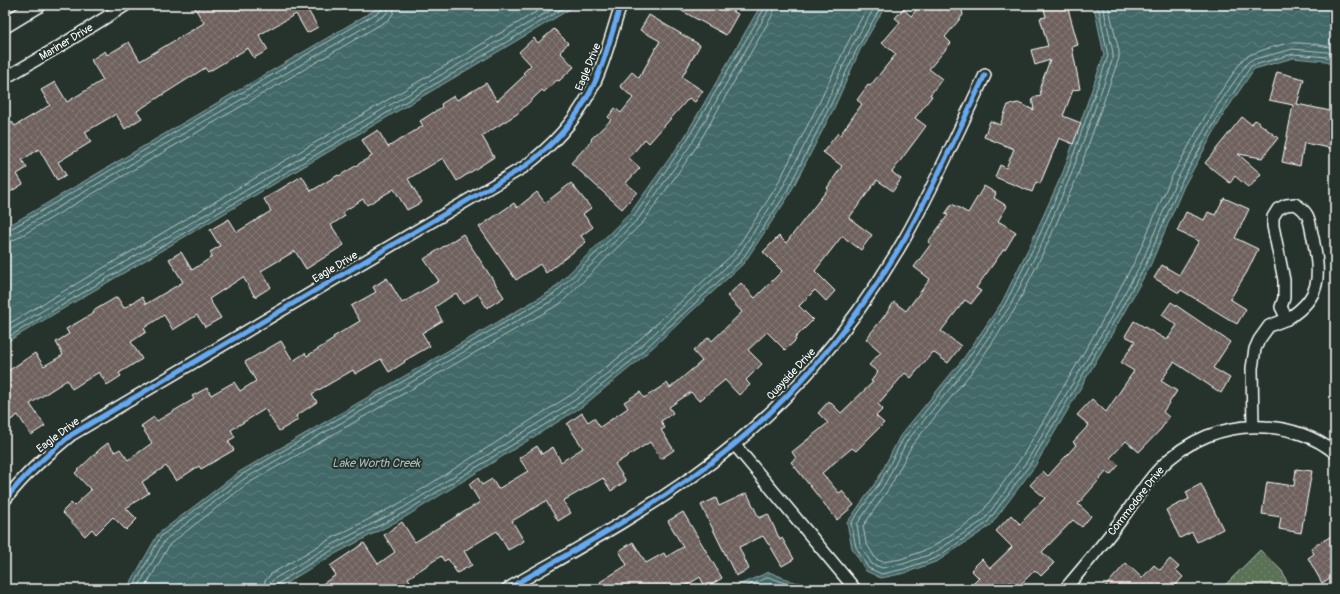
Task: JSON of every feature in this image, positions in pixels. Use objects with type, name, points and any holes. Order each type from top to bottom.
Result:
[{"type":"street","points":[[5,25],[38,5]]},
{"type":"street","name":"Mariner Drive","points":[[5,78],[126,5]]},
{"type":"street","name":"Eagle Drive","points":[[5,500],[30,471],[72,435],[524,167],[539,156],[564,130],[590,93],[621,5]]},
{"type":"street","name":"Quayside Drive","points":[[507,589],[648,506],[697,473],[734,444],[802,379],[862,306],[888,267],[928,195],[985,75]]},
{"type":"street","points":[[1253,426],[1252,368],[1255,349],[1259,340],[1269,326],[1286,319],[1302,308],[1315,288],[1318,274],[1318,264],[1308,216],[1303,209],[1295,204],[1286,205],[1278,209],[1273,217],[1273,226],[1284,280],[1284,298],[1281,307],[1286,319]]},
{"type":"street","name":"Commodore Drive","points":[[1065,589],[1115,528],[1158,470],[1172,456],[1188,445],[1206,436],[1234,428],[1253,426],[1276,428],[1295,432],[1314,439],[1335,453]]},
{"type":"street","points":[[734,444],[856,589]]},
{"type":"green space","points":[[1260,550],[1282,571],[1290,589],[1221,589]]},
{"type":"water","points":[[383,5],[577,5],[5,343],[5,228]]},
{"type":"water","name":"Lake Worth Creek","points":[[761,5],[886,5],[860,50],[834,108],[788,197],[744,263],[638,361],[583,406],[407,516],[331,556],[276,589],[127,589],[158,534],[239,472],[551,291],[631,212],[684,138]]},
{"type":"water","points":[[1089,5],[1335,5],[1335,68],[1326,61],[1293,58],[1254,69],[1225,112],[1184,186],[1150,266],[1035,466],[990,526],[938,561],[905,573],[881,578],[866,571],[852,548],[847,523],[878,479],[900,436],[963,359],[1002,302],[1031,243],[1063,172],[1104,55],[1095,11]]},
{"type":"water","points":[[769,572],[794,582],[821,587],[822,589],[729,589]]},
{"type":"building","points":[[193,5],[311,5],[306,7],[318,27],[307,33],[296,14],[259,35],[268,50],[254,58],[248,48],[208,72],[205,68],[137,111],[142,118],[125,129],[116,114],[85,132],[91,142],[58,162],[66,175],[57,180],[39,149],[22,160],[27,168],[17,174],[23,184],[5,195],[5,127],[12,122],[15,126],[50,105],[41,90],[55,82],[67,102],[103,80],[91,60],[105,51],[107,55],[129,42],[140,61],[204,23]]},
{"type":"building","points":[[671,5],[721,5],[738,14],[726,35]]},
{"type":"building","points":[[933,5],[961,5],[963,15],[945,37],[951,43],[929,69],[942,79],[930,95],[932,96],[915,118],[926,126],[892,172],[901,179],[893,191],[877,180],[849,218],[872,235],[861,250],[842,236],[815,271],[835,291],[826,301],[815,290],[799,306],[813,320],[795,338],[796,340],[785,350],[767,332],[748,350],[762,364],[746,380],[750,385],[739,395],[725,380],[699,401],[691,392],[669,407],[673,413],[661,421],[665,428],[661,430],[674,450],[661,459],[650,442],[615,464],[626,481],[611,491],[603,478],[563,501],[571,513],[558,521],[546,501],[512,521],[524,541],[508,550],[497,531],[464,551],[472,565],[457,573],[448,559],[444,561],[441,556],[408,578],[411,583],[403,589],[315,589],[336,575],[330,566],[364,543],[378,564],[395,552],[384,535],[402,522],[415,542],[480,502],[469,484],[478,478],[482,485],[492,479],[498,489],[528,471],[519,458],[537,446],[542,454],[553,447],[561,462],[583,448],[567,424],[582,413],[588,422],[594,418],[600,427],[628,408],[624,402],[640,392],[644,398],[667,383],[670,388],[702,361],[693,351],[709,337],[712,341],[742,312],[727,296],[741,283],[755,298],[782,271],[763,252],[779,236],[786,243],[828,189],[827,188],[842,166],[823,152],[838,133],[840,135],[862,104],[857,100],[868,85],[870,86],[896,54],[882,43],[900,22],[895,18],[903,9],[911,16],[917,9]]},
{"type":"building","points":[[1043,5],[1067,5],[1078,45],[1072,47],[1080,89],[1073,90],[1063,116],[1081,123],[1073,144],[1059,138],[1040,184],[1036,182],[1032,192],[995,177],[1000,165],[1006,168],[1014,149],[984,137],[990,121],[1000,125],[1008,105],[1018,103],[1034,110],[1032,98],[1041,96],[1040,87],[1050,60],[1035,65],[1031,50],[1048,46],[1040,18],[1046,17]]},
{"type":"building","points":[[649,15],[700,45],[682,77],[703,91],[695,102],[689,98],[649,143],[645,139],[629,158],[640,168],[626,183],[637,192],[622,209],[571,163],[592,140],[591,139],[611,120],[608,117],[615,108],[621,113],[633,98],[620,86],[632,72],[639,78],[660,41],[640,30]]},
{"type":"building","points":[[554,29],[568,43],[560,52],[574,67],[544,92],[542,90],[517,114],[482,136],[494,157],[457,181],[443,158],[408,179],[422,202],[407,210],[394,189],[367,205],[363,199],[343,212],[345,216],[331,225],[344,245],[306,269],[295,251],[261,271],[271,287],[255,297],[243,277],[209,299],[221,318],[205,327],[197,315],[173,330],[164,315],[144,328],[146,332],[131,342],[142,359],[119,373],[121,376],[107,385],[99,372],[72,389],[67,380],[30,404],[45,426],[31,435],[18,415],[5,424],[5,373],[35,353],[44,366],[63,355],[56,342],[69,334],[66,329],[94,313],[93,311],[117,297],[124,308],[142,297],[146,304],[183,282],[169,259],[181,252],[192,270],[212,257],[210,252],[220,246],[210,230],[229,219],[237,232],[271,211],[264,199],[302,176],[311,191],[338,175],[339,176],[372,156],[362,140],[378,130],[388,147],[423,126],[420,121],[442,107],[441,104],[454,96],[457,100],[486,83],[497,101],[525,75],[523,73],[531,65],[519,52],[534,38],[538,43]]},
{"type":"building","points":[[1277,72],[1304,79],[1297,104],[1335,112],[1335,149],[1304,143],[1300,166],[1282,162],[1293,105],[1269,100]]},
{"type":"building","points":[[1242,117],[1251,124],[1255,120],[1278,138],[1262,158],[1238,154],[1261,174],[1249,188],[1235,176],[1230,183],[1205,163]]},
{"type":"building","points":[[571,183],[591,208],[583,214],[593,227],[581,236],[586,242],[546,273],[540,264],[516,280],[479,227],[514,203],[517,208],[537,192],[545,203]]},
{"type":"building","points":[[984,186],[996,193],[994,198],[1007,206],[998,221],[1016,232],[1005,250],[1004,249],[976,288],[981,291],[971,304],[965,300],[941,331],[961,346],[948,363],[933,352],[911,378],[905,373],[878,404],[883,409],[876,416],[884,423],[856,451],[852,448],[822,473],[839,493],[842,491],[854,505],[837,520],[791,462],[796,458],[792,452],[828,423],[818,413],[829,401],[841,413],[873,382],[871,381],[878,372],[869,365],[881,352],[866,339],[894,302],[906,311],[930,279],[914,267],[931,244],[928,242],[948,215],[945,214],[952,204],[968,213]]},
{"type":"building","points":[[1224,198],[1249,209],[1235,238],[1258,249],[1247,272],[1230,299],[1246,309],[1237,324],[1181,290],[1179,293],[1154,278],[1162,265],[1179,275],[1199,241],[1177,231],[1186,212],[1204,220],[1208,212],[1215,215]]},
{"type":"building","points":[[463,234],[504,297],[487,308],[478,294],[463,304],[456,293],[435,307],[442,321],[422,333],[430,346],[404,361],[405,362],[389,372],[381,359],[355,374],[353,370],[312,394],[317,402],[296,416],[298,420],[279,431],[265,409],[231,430],[235,437],[228,441],[234,450],[201,469],[199,466],[176,481],[166,466],[142,482],[149,493],[126,508],[137,519],[126,530],[113,517],[96,534],[92,529],[85,536],[62,512],[71,503],[74,506],[91,490],[75,473],[108,443],[115,452],[120,449],[128,460],[152,443],[141,426],[154,417],[157,421],[194,399],[192,396],[207,388],[211,395],[234,382],[240,391],[256,381],[245,362],[281,341],[293,361],[305,353],[307,356],[334,339],[333,337],[360,321],[351,306],[376,292],[373,287],[387,278],[402,303],[439,281],[424,259]]},
{"type":"building","points":[[1171,302],[1230,342],[1213,368],[1230,378],[1221,393],[1174,362],[1161,381],[1177,391],[1163,412],[1169,417],[1161,429],[1139,452],[1126,441],[1111,457],[1119,465],[1110,475],[1106,472],[1078,504],[1091,516],[1082,527],[1073,520],[1042,552],[1054,563],[1041,576],[1035,570],[1017,588],[1010,582],[1003,589],[968,589],[979,578],[971,570],[982,559],[990,568],[1012,547],[996,531],[1011,515],[1020,524],[1045,498],[1030,485],[1043,471],[1048,476],[1076,445],[1073,442],[1089,425],[1077,415],[1092,399],[1106,412],[1134,371],[1121,363],[1135,341],[1125,336],[1134,321],[1167,340],[1177,325],[1162,315]]},
{"type":"building","points":[[1296,469],[1312,471],[1301,533],[1279,529],[1281,517],[1262,514],[1267,482],[1294,486]]},
{"type":"building","points":[[1201,484],[1223,529],[1197,542],[1192,532],[1180,538],[1166,510],[1189,499],[1186,492]]},
{"type":"building","points":[[747,493],[759,518],[768,514],[780,540],[782,538],[794,559],[782,566],[763,536],[739,547],[749,569],[736,576],[701,505],[716,498],[719,506]]},
{"type":"building","points":[[683,512],[722,578],[706,588],[700,577],[681,589],[604,589],[600,582],[627,565],[619,551],[633,542],[646,563],[664,553],[666,557],[683,547],[668,521]]},
{"type":"building","points":[[1335,534],[1335,575],[1322,583],[1308,558],[1314,554],[1311,548]]},
{"type":"building","points":[[1170,559],[1179,567],[1176,570],[1183,577],[1172,589],[1103,589],[1126,563],[1142,578],[1154,565],[1160,570]]},
{"type":"cycle path","points":[[5,500],[28,474],[71,435],[524,167],[534,159],[561,134],[583,105],[603,62],[621,5]]},
{"type":"cycle path","points":[[507,589],[603,534],[673,490],[728,450],[786,397],[839,337],[885,272],[926,198],[985,75]]}]
